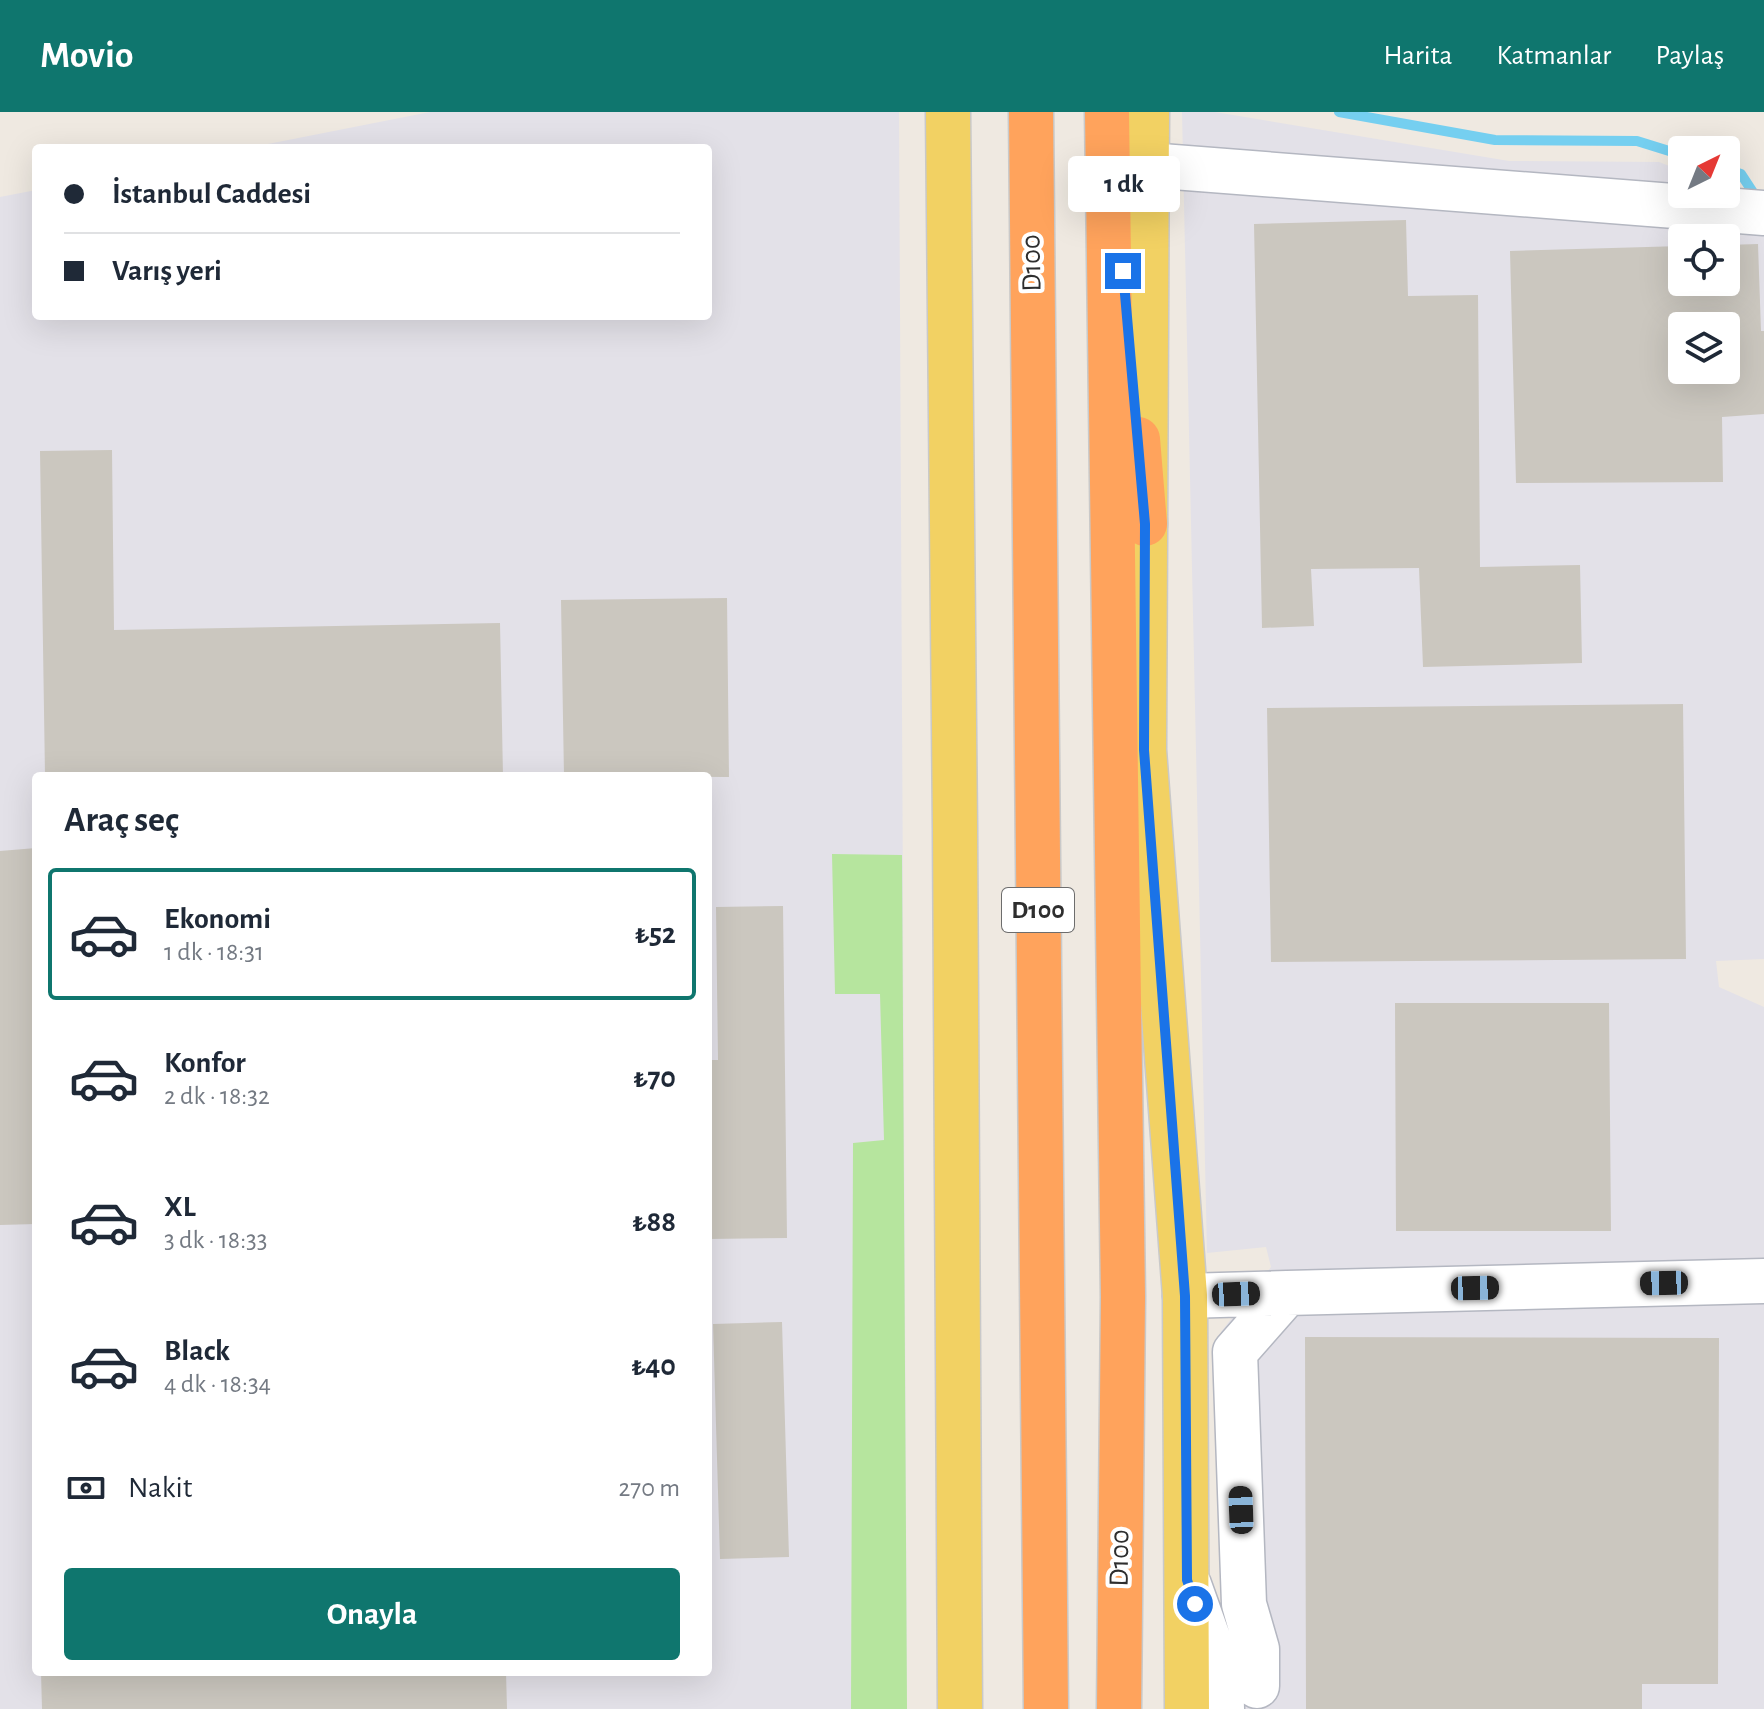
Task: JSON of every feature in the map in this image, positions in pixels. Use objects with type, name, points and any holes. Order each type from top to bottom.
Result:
[{"type":"highway","name":"D100","points":[[1031,112],[1046,1709]]},
{"type":"highway","name":"D100","points":[[1108,112],[1123,1297],[1119,1709]]},
{"type":"highway","points":[[1108,112],[1145,524]]},
{"type":"main road","points":[[948,112],[960,1709]]},
{"type":"main road","points":[[1147,112],[1144,750],[1185,1296],[1187,1709]]},
{"type":"lane","points":[[1148,165],[1753,212]]},
{"type":"lane","points":[[1185,1296],[1764,1281]]},
{"type":"lane","points":[[1240,1698],[1257,1649],[1244,1604],[1235,1352],[1287,1293]]},
{"type":"lane","points":[[1187,1580],[1221,1674],[1240,1698]]},
{"type":"shaded area","points":[[430,112],[899,112],[907,1709],[0,1709],[0,197],[32,191],[32,320],[712,320],[712,144],[268,144]]},
{"type":"shaded area","points":[[1182,112],[1215,112],[1509,161],[1659,162],[1668,166],[1668,208],[1740,208],[1740,200],[1764,236],[1764,959],[1716,961],[1719,987],[1764,1007],[1764,1709],[1244,1709],[1244,1656],[1223,1598],[1221,1332],[1271,1267],[1266,1247],[1207,1253]]},
{"type":"green space","points":[[832,854],[902,855],[907,1709],[851,1709],[853,1143],[884,1140],[880,994],[835,994]]},
{"type":"building","points":[[1406,220],[1408,296],[1478,295],[1480,567],[1580,565],[1582,663],[1423,667],[1419,568],[1311,569],[1314,626],[1262,628],[1254,224]]},
{"type":"building","points":[[1758,244],[1761,331],[1764,331],[1764,414],[1722,417],[1723,482],[1516,483],[1510,251],[1668,246],[1668,296],[1740,296],[1740,245]]},
{"type":"building","points":[[112,450],[114,630],[500,623],[503,772],[45,772],[40,451]]},
{"type":"building","points":[[727,598],[729,777],[712,777],[712,772],[564,772],[561,600]]},
{"type":"building","points":[[1683,704],[1686,959],[1271,962],[1267,708]]},
{"type":"building","points":[[32,848],[32,1224],[0,1225],[0,851]]},
{"type":"building","points":[[783,906],[787,1238],[712,1239],[712,1060],[718,1060],[716,907]]},
{"type":"building","points":[[1395,1003],[1609,1003],[1611,1231],[1396,1231]]},
{"type":"building","points":[[782,1322],[789,1557],[720,1559],[713,1324]]},
{"type":"building","points":[[1305,1337],[1719,1338],[1718,1684],[1642,1684],[1642,1709],[1306,1709]]},
{"type":"building","points":[[41,1676],[506,1676],[507,1709],[42,1709]]},
{"type":"waterway","points":[[1339,112],[1495,140],[1637,141],[1668,151]]},
{"type":"waterway","points":[[1740,174],[1758,200]]},
{"type":"route","points":[[1123,271],[1145,524],[1144,750],[1185,1296],[1187,1580],[1195,1604]]}]
